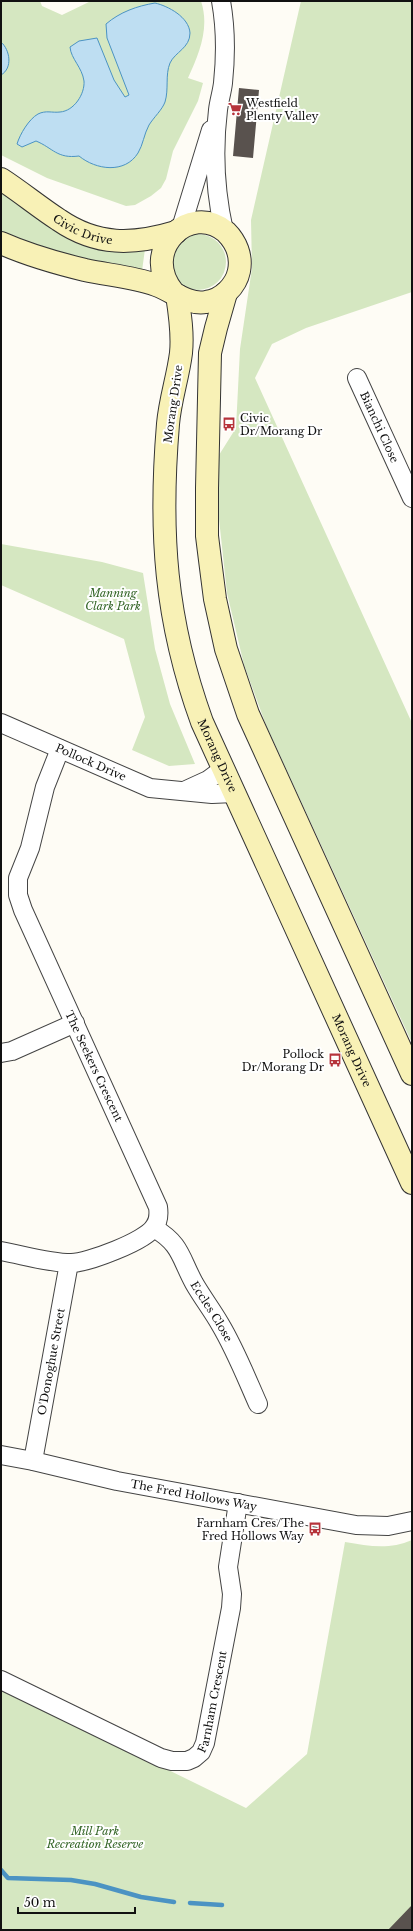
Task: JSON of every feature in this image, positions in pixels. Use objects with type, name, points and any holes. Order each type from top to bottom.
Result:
[{"type":"main road","name":"Civic Drive","points":[[1,179],[66,225],[106,240],[132,242],[152,239],[178,230]]},
{"type":"main road","points":[[1,243],[25,253],[54,262],[142,281],[187,300],[202,302],[218,299],[226,293],[237,279],[240,262],[236,244],[224,231],[216,226],[198,224],[178,230],[168,240],[163,250],[161,262],[162,273],[166,283],[175,294]]},
{"type":"main road","points":[[226,293],[210,354],[207,488],[207,536],[215,599],[226,649],[248,714],[412,1074]]},
{"type":"main road","name":"Morang Drive","points":[[175,294],[181,321],[181,351],[168,423],[164,500],[166,574],[176,637],[190,689],[202,722],[412,1183]]},
{"type":"street","points":[[178,230],[218,110],[223,85],[226,47],[221,1]]},
{"type":"street","points":[[218,110],[215,180],[224,231]]},
{"type":"street","name":"Bianchi Close","points":[[357,378],[412,498]]},
{"type":"street","name":"Pollock Drive","points":[[1,723],[136,783],[165,790],[212,794],[234,793]]},
{"type":"street","name":"The Seekers Crescent","points":[[60,749],[42,798],[34,833],[18,878],[17,886],[23,910],[158,1207],[158,1220],[154,1228]]},
{"type":"street","name":"Pollock Drive","points":[[183,791],[208,780],[223,769]]},
{"type":"street","points":[[1,1054],[12,1051],[75,1023]]},
{"type":"street","points":[[1,1251],[69,1263],[82,1263],[146,1235],[154,1228]]},
{"type":"street","name":"Eccles Close","points":[[154,1228],[172,1240],[178,1248],[194,1283],[220,1324],[233,1348],[258,1404]]},
{"type":"street","name":"O'Donoghue Street","points":[[33,1461],[69,1263]]},
{"type":"street","name":"The Fred Hollows Way","points":[[1,1455],[117,1481],[368,1526],[388,1526],[412,1521]]},
{"type":"street","name":"Farnham Crescent","points":[[1,1680],[161,1758],[181,1762],[194,1758],[201,1752],[208,1731],[231,1608],[232,1594],[228,1566],[238,1503]]},
{"type":"green space","points":[[1,1],[40,1],[42,6],[62,15],[91,1],[201,1],[204,31],[196,60],[188,78],[203,83],[198,101],[173,151],[166,179],[161,188],[151,196],[135,205],[126,206],[47,178],[1,155]]},
{"type":"green space","points":[[301,1],[412,1],[412,292],[306,328],[272,344],[255,378],[412,723],[412,1043],[266,725],[244,665],[227,593],[219,519],[219,455],[236,428],[240,349],[252,268],[251,220]]},
{"type":"green space","points":[[1,189],[145,249],[142,271],[87,262],[1,234]]},
{"type":"green space","points":[[198,234],[209,236],[218,242],[224,251],[226,262],[224,273],[218,282],[209,288],[198,290],[187,288],[178,282],[172,273],[170,262],[172,251],[178,242],[187,236]]},
{"type":"green space","name":"Manning Clark Park","points":[[1,544],[102,562],[143,573],[155,649],[170,704],[195,764],[169,766],[132,750],[145,717],[124,639],[1,585]]},
{"type":"green space","name":"Mill Park Recreation Reserve","points":[[412,1540],[412,1930],[1,1930],[1,1688],[246,1808],[307,1754],[345,1542],[371,1546],[387,1546]]},
{"type":"water","points":[[155,3],[172,10],[182,17],[189,27],[190,33],[188,42],[170,63],[165,102],[149,125],[140,150],[132,160],[118,167],[102,167],[86,161],[79,156],[65,156],[36,141],[22,147],[17,144],[25,127],[35,116],[44,112],[65,111],[70,109],[78,101],[83,91],[84,81],[70,47],[79,41],[97,38],[114,80],[125,97],[129,95],[107,38],[106,24],[129,10]]},
{"type":"water","points":[[1,42],[8,54],[9,64],[5,72],[1,75]]},
{"type":"building","points":[[239,88],[259,90],[253,158],[233,156]]},
{"type":"building","points":[[412,1905],[412,1930],[388,1930]]},
{"type":"waterway","points":[[1,1870],[8,1878],[71,1880],[95,1884],[141,1897],[174,1902]]},
{"type":"waterway","points":[[190,1903],[222,1905]]},
{"type":"place","name":"Westfield Plenty Valley","points":[[235,109]]},
{"type":"place","name":"Civic Dr/Morang Dr","points":[[229,424]]},
{"type":"place","name":"Pollock Dr/Morang Dr","points":[[335,1060]]},
{"type":"place","name":"Farnham Cres/The Fred Hollows Way","points":[[315,1529]]}]
